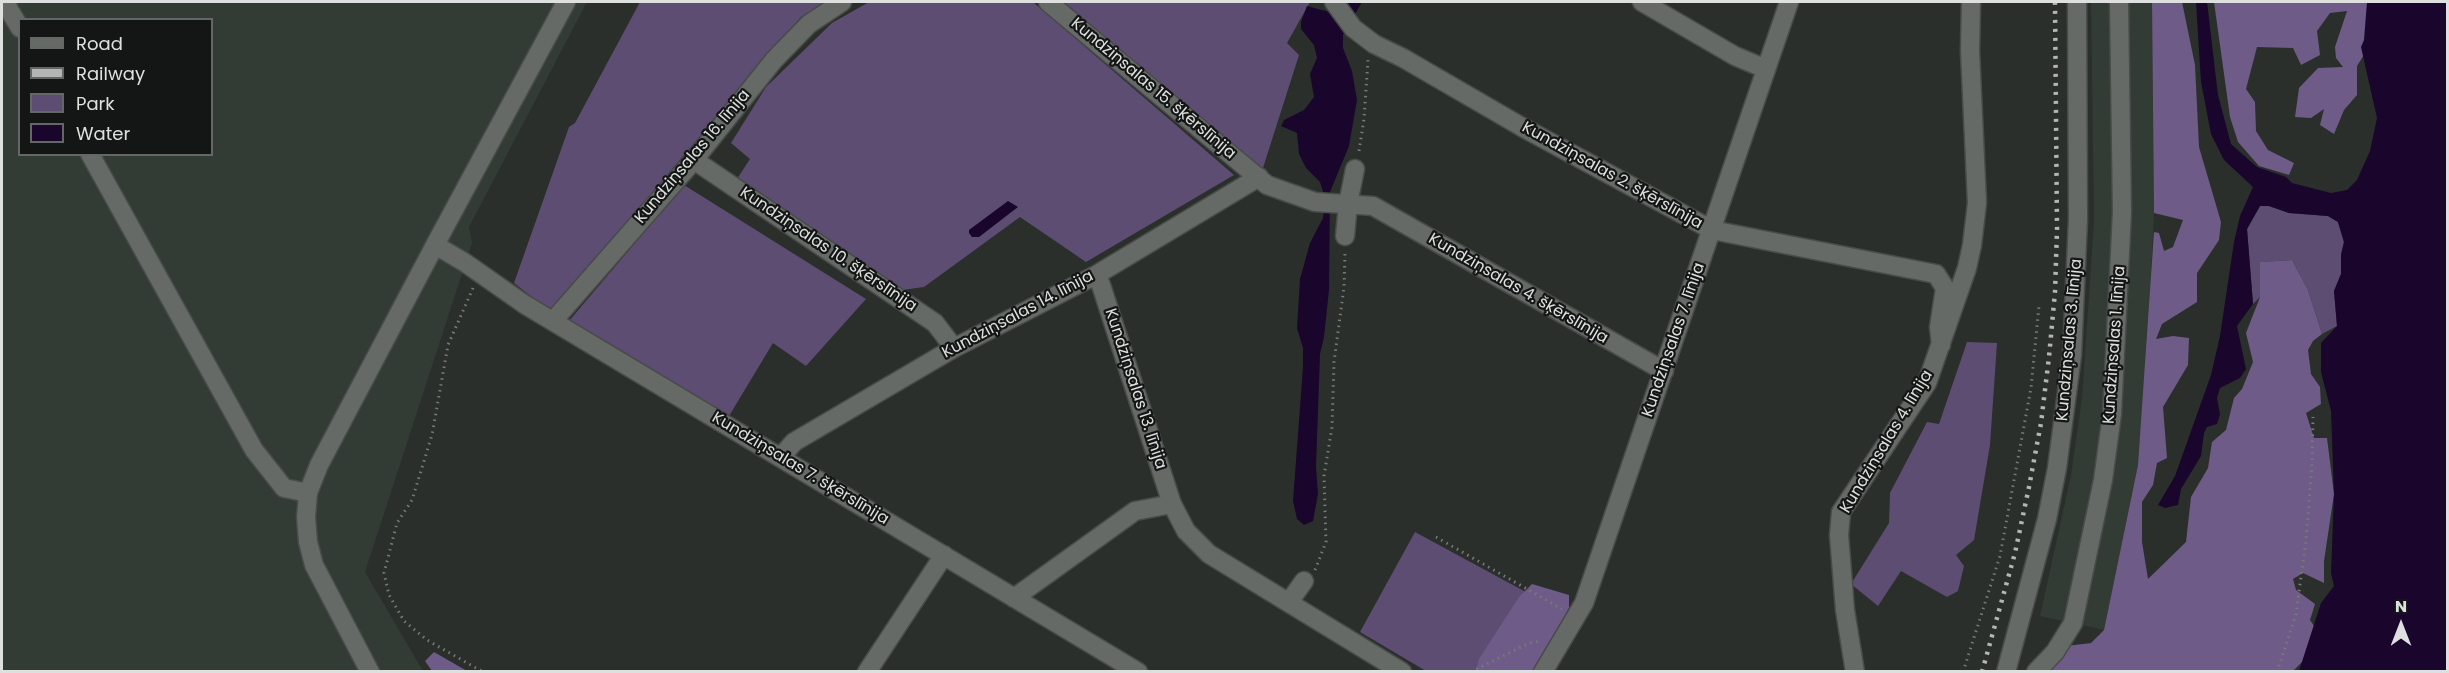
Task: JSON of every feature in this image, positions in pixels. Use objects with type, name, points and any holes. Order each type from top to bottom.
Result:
[{"type":"street","points":[[7,2],[18,25]]},
{"type":"street","points":[[370,672],[314,565],[306,525],[308,493],[319,465],[566,2]]},
{"type":"street","name":"Kundziņsalas 16. līnija","points":[[553,321],[694,160],[774,60],[809,24],[842,2]]},
{"type":"street","name":"Kundziņsalas 15. šķērslīnija","points":[[1048,2],[1267,184],[1315,202],[1373,206]]},
{"type":"street","points":[[1642,2],[1735,56],[1766,69]]},
{"type":"street","name":"Kundziņsalas 7. līnija","points":[[1543,672],[1584,603],[1789,2]]},
{"type":"street","name":"Kundziņsalas 4. līnija","points":[[1855,672],[1845,610],[1839,535],[1841,512],[1927,383],[1967,268],[1977,203],[1971,2]]},
{"type":"street","name":"Kundziņsalas 3. līnija","points":[[2010,671],[2047,519],[2066,411],[2072,355],[2079,219],[2077,2]]},
{"type":"street","name":"Kundziņsalas 1. līnija","points":[[2036,672],[2055,652],[2073,622],[2103,480],[2112,414],[2122,212],[2119,2]]},
{"type":"street","name":"Kundziņsalas 2. šķērslīnija","points":[[1335,4],[1353,28],[1374,44],[1712,230],[1936,274],[1945,288],[1939,327],[1941,345]]},
{"type":"street","points":[[91,156],[254,450],[284,488],[308,493]]},
{"type":"street","name":"Kundziņsalas 10. šķērslīnija","points":[[694,160],[934,323],[954,348]]},
{"type":"street","points":[[1345,236],[1344,204],[1355,170]]},
{"type":"street","name":"Kundziņsalas 14. līnija","points":[[781,457],[794,442],[954,348],[1096,275],[1259,177]]},
{"type":"street","name":"Kundziņsalas 4. šķērslīnija","points":[[1373,206],[1664,371]]},
{"type":"street","name":"Kundziņsalas 7. šķērslīnija","points":[[435,245],[553,321],[1138,672]]},
{"type":"street","name":"Kundziņsalas 13. līnija","points":[[1096,275],[1105,296],[1172,504],[1186,531],[1209,554],[1402,672]]},
{"type":"street","points":[[1014,598],[1135,512],[1172,504]]},
{"type":"street","points":[[867,672],[944,555]]},
{"type":"street","points":[[1289,602],[1304,581]]},
{"type":"path","points":[[1355,170],[1364,119],[1367,64],[1374,44]]},
{"type":"path","points":[[1304,581],[1313,574],[1326,542],[1324,476],[1332,427],[1334,362],[1344,287],[1345,236]]},
{"type":"path","points":[[480,273],[448,345],[432,435],[412,500],[397,523],[384,573],[389,595],[404,621],[427,640],[483,672]]},
{"type":"path","points":[[1963,672],[2000,556],[2031,388],[2039,306]]},
{"type":"path","points":[[2277,672],[2296,614],[2306,540],[2313,417]]},
{"type":"path","points":[[1436,537],[1576,617]]},
{"type":"path","points":[[1471,672],[1529,643],[1557,638],[1562,640]]},
{"type":"shaded area","points":[[2,2],[587,2],[469,227],[472,243],[365,572],[423,671],[2,671]]},
{"type":"shaded area","points":[[2091,2],[2152,2],[2154,213],[2146,379],[2138,465],[2104,630],[2040,616],[2071,475],[2082,398],[2094,222]]},
{"type":"shaded area","points":[[2152,2],[2182,2],[2195,65],[2199,147],[2221,222],[2219,240],[2197,273],[2197,302],[2162,324],[2156,339],[2173,336],[2189,338],[2188,365],[2163,407],[2167,458],[2157,463],[2153,485],[2142,502],[2142,542],[2148,579],[2186,542],[2191,497],[2208,468],[2212,442],[2226,430],[2234,398],[2242,389],[2253,362],[2246,333],[2260,297],[2260,262],[2292,260],[2308,290],[2322,334],[2313,341],[2308,350],[2311,374],[2320,387],[2321,404],[2306,413],[2314,438],[2327,438],[2334,494],[2324,561],[2324,583],[2303,573],[2293,579],[2296,590],[2315,604],[2310,620],[2322,638],[2293,671],[2051,672],[2066,646],[2091,643],[2104,630],[2138,465],[2154,232],[2159,233],[2164,251],[2173,247],[2183,220],[2154,213]]},
{"type":"shaded area","points":[[2214,2],[2371,2],[2373,40],[2357,66],[2357,95],[2344,110],[2334,134],[2320,125],[2324,109],[2311,118],[2295,117],[2299,88],[2318,68],[2343,67],[2336,58],[2335,47],[2347,11],[2330,13],[2317,31],[2320,55],[2301,65],[2293,48],[2257,47],[2246,89],[2255,102],[2256,131],[2268,150],[2294,163],[2289,175],[2259,166],[2238,142],[2230,117]]},
{"type":"shaded area","points":[[1532,584],[1569,595],[1569,608],[1541,658],[1532,671],[1476,671],[1479,659],[1519,597]]},
{"type":"shaded area","points":[[434,652],[467,671],[432,671],[425,661]]},
{"type":"green space","points":[[640,2],[827,2],[801,17],[551,312],[514,283],[569,127],[575,123]]},
{"type":"green space","points":[[869,2],[1033,2],[1234,175],[1086,262],[1020,217],[924,287],[895,291],[735,182],[750,159],[731,143],[766,87],[832,23]]},
{"type":"green space","points":[[1057,2],[1310,2],[1287,43],[1299,55],[1262,171]]},
{"type":"green space","points":[[684,185],[866,299],[806,366],[773,343],[729,416],[569,321]]},
{"type":"green space","points":[[2260,206],[2269,206],[2289,213],[2328,216],[2338,222],[2344,242],[2341,274],[2334,291],[2337,326],[2322,334],[2308,290],[2292,260],[2261,262],[2260,297],[2253,304],[2247,229]]},
{"type":"green space","points":[[1967,342],[1997,343],[1990,445],[1974,540],[1956,555],[1964,566],[1958,591],[1947,597],[1901,571],[1878,606],[1851,584],[1889,523],[1890,493],[1927,422],[1939,424]]},
{"type":"green space","points":[[1415,532],[1572,617],[1538,671],[1426,671],[1360,632]]},
{"type":"water","points":[[1343,2],[1362,2],[1343,35],[1343,48],[1352,71],[1357,100],[1349,146],[1330,192],[1329,290],[1320,354],[1316,467],[1318,494],[1313,521],[1304,525],[1297,519],[1293,501],[1303,367],[1303,348],[1297,328],[1300,279],[1310,243],[1323,218],[1326,201],[1320,182],[1306,168],[1299,154],[1297,133],[1281,126],[1284,120],[1304,110],[1314,97],[1310,74],[1317,58],[1314,45],[1301,29],[1307,6],[1333,13]]},
{"type":"water","points":[[2196,2],[2207,2],[2218,95],[2231,144],[2257,167],[2286,177],[2292,183],[2331,193],[2347,190],[2357,180],[2370,151],[2377,118],[2361,47],[2364,40],[2367,2],[2447,2],[2447,671],[2299,671],[2321,603],[2334,586],[2331,573],[2334,494],[2331,411],[2321,372],[2321,343],[2337,326],[2334,291],[2341,274],[2344,242],[2338,222],[2328,216],[2289,213],[2269,206],[2260,206],[2247,229],[2253,304],[2237,326],[2246,369],[2240,378],[2220,388],[2217,398],[2220,414],[2217,424],[2207,427],[2204,433],[2201,456],[2181,489],[2178,505],[2165,508],[2158,505],[2175,476],[2211,375],[2220,336],[2234,242],[2240,216],[2253,187],[2224,160],[2211,134],[2201,82]]},
{"type":"water","points":[[1008,201],[1018,207],[979,237],[972,237],[969,230]]},
{"type":"railway","points":[[1982,672],[2015,553],[2041,423],[2049,357],[2055,292],[2057,229],[2055,2]]}]
